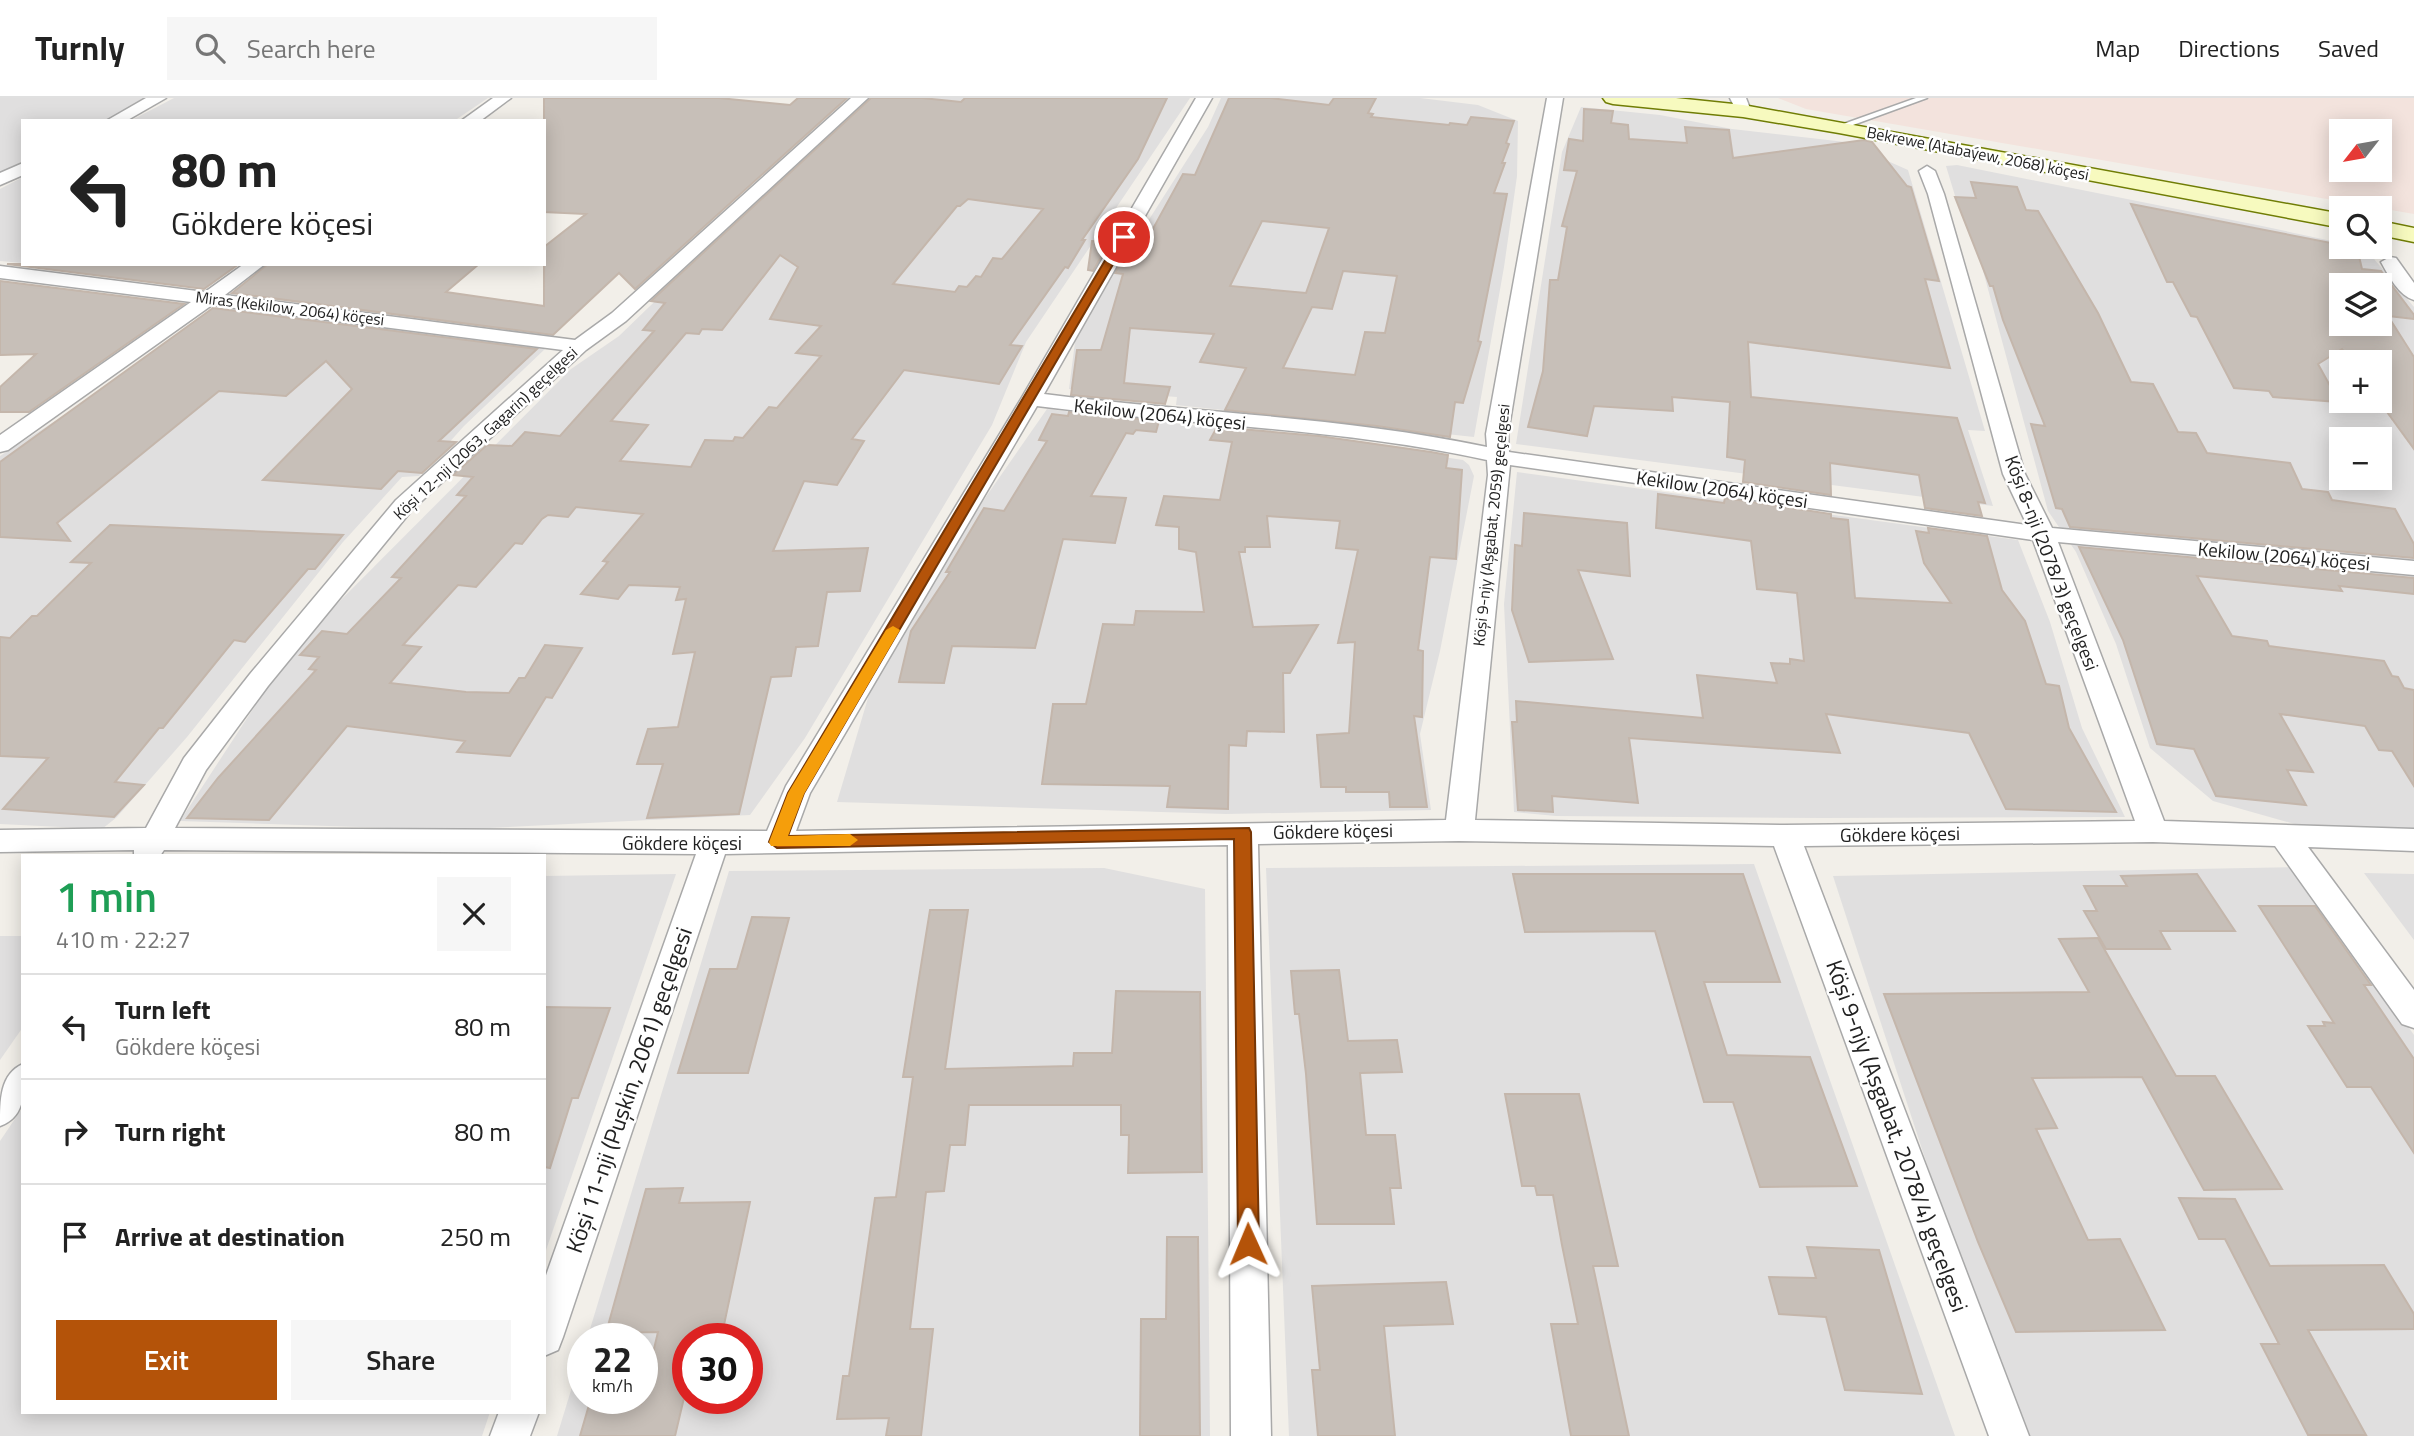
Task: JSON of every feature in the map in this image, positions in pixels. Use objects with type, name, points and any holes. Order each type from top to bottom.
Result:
[{"type":"main road","name":"Bekrewe (Atabaýew, 2068) köçesi","points":[[1613,98],[1740,104],[1839,127],[2329,219]]},
{"type":"main road","points":[[2392,230],[2414,235]]},
{"type":"street","points":[[118,119],[158,98]]},
{"type":"street","points":[[472,119],[503,98]]},
{"type":"street","name":"Köşi 12-nji (2063, Gagarin) geçelgesi","points":[[150,847],[194,765],[267,670],[404,505],[579,346],[619,317],[860,98]]},
{"type":"street","points":[[777,842],[796,793],[1031,399],[1204,98]]},
{"type":"street","name":"Köşi 9-njy (Aşgabat, 2059) geçelgesi","points":[[1459,830],[1499,475],[1497,434],[1556,98]]},
{"type":"street","points":[[0,180],[21,169]]},
{"type":"street","name":"Köşi 8-nji (2078/3) geçelgesi","points":[[1927,171],[1936,194],[2014,474],[2043,534],[2153,831]]},
{"type":"street","points":[[2390,262],[2414,294]]},
{"type":"street","points":[[0,445],[103,375],[253,266]]},
{"type":"street","name":"Miras (Kekilow, 2064) köçesi","points":[[0,272],[579,346]]},
{"type":"street","name":"Kekilow (2064) köçesi","points":[[1031,399],[1116,411],[1455,445],[1497,456],[2043,534],[2414,568]]},
{"type":"street","name":"Gökdere köçesi","points":[[0,841],[150,847],[713,844],[1459,830],[1785,836],[2153,831],[2414,840]]},
{"type":"street","points":[[1243,832],[1251,1436]]},
{"type":"street","points":[[2283,835],[2414,1015]]},
{"type":"street","name":"Köşi 9-njy (Aşgabat, 2078/4) geçelgesi","points":[[1785,836],[2009,1436]]},
{"type":"street","name":"Köşi 11-nji (Puşkin, 2061) geçelgesi","points":[[546,1331],[713,844]]},
{"type":"street","points":[[0,1111],[21,1081]]},
{"type":"street","points":[[510,1436],[518,1414]]},
{"type":"lane","points":[[1839,127],[1923,98]]},
{"type":"shaded area","points":[[0,98],[149,98],[108,119],[21,119],[21,162],[0,173]]},
{"type":"shaded area","points":[[174,98],[488,98],[457,119],[134,119]]},
{"type":"shaded area","points":[[875,98],[1190,98],[1026,342],[992,425],[805,738],[750,815],[448,830],[180,821],[283,663],[309,632],[571,369],[619,336],[769,191]]},
{"type":"shaded area","points":[[1221,98],[1420,98],[1478,105],[1518,121],[1517,176],[1474,437],[1176,405],[1177,397],[1069,389],[1076,334],[1208,127]]},
{"type":"shaded area","points":[[1778,98],[2414,98],[2414,214],[2392,210],[2392,196],[2329,196],[2329,199],[1806,109]]},
{"type":"shaded area","points":[[1581,107],[1660,115],[1732,129],[1845,142],[1908,170],[1985,431],[1968,430],[1993,506],[1516,444],[1562,152]]},
{"type":"shaded area","points":[[1957,165],[2329,240],[2329,259],[2374,259],[2386,273],[2329,273],[2329,336],[2392,336],[2392,281],[2414,307],[2414,829],[2298,825],[2213,801],[2150,748],[2116,644],[2076,552],[2048,511],[1972,230],[1959,209],[1946,166]]},
{"type":"shaded area","points":[[21,178],[21,263],[0,261],[0,189]]},
{"type":"shaded area","points":[[218,307],[546,348],[464,426],[419,476],[402,477],[343,542],[187,737],[117,817],[102,829],[0,824],[0,456],[112,385]]},
{"type":"shaded area","points":[[1047,409],[1335,441],[1463,460],[1469,465],[1474,476],[1440,651],[1420,734],[1431,810],[1226,814],[837,802],[871,688],[902,629],[983,501]]},
{"type":"shaded area","points":[[1517,472],[2018,540],[2050,622],[2082,728],[2125,817],[1556,816],[1514,812],[1504,604]]},
{"type":"shaded area","points":[[1754,864],[1955,1436],[1289,1436],[1266,868]]},
{"type":"shaded area","points":[[2295,867],[2414,1035],[2414,1436],[2028,1436],[1950,1235],[1833,876]]},
{"type":"shaded area","points":[[1104,868],[1205,889],[1210,1436],[557,1436],[567,1403],[567,1414],[658,1414],[658,1323],[592,1323],[729,871]]},
{"type":"shaded area","points":[[2364,873],[2414,874],[2414,940]]},
{"type":"shaded area","points":[[676,874],[546,1250],[546,876]]},
{"type":"shaded area","points":[[0,936],[21,936],[21,1030],[0,1060]]},
{"type":"shaded area","points":[[21,1110],[21,1414],[489,1414],[482,1436],[0,1436],[0,1141]]},
{"type":"building","points":[[544,98],[719,98],[790,105],[798,98],[847,98],[635,289],[619,273],[553,335],[232,293],[266,266],[477,266],[446,292],[544,306],[546,245],[586,214],[546,212]]},
{"type":"building","points":[[871,98],[922,98],[961,102],[965,98],[1167,98],[1138,159],[1082,240],[1085,240],[1068,268],[1065,267],[1010,345],[1022,346],[999,384],[904,370],[852,439],[864,441],[837,485],[804,481],[773,551],[868,548],[860,591],[827,592],[818,646],[796,647],[791,676],[771,677],[739,814],[647,818],[663,764],[637,764],[648,729],[678,727],[695,652],[673,654],[686,599],[676,600],[680,587],[629,585],[618,599],[581,594],[608,562],[603,561],[643,514],[576,507],[568,517],[548,515],[542,519],[522,544],[515,543],[476,587],[458,585],[403,645],[421,647],[390,683],[466,692],[509,693],[519,678],[525,678],[545,645],[582,648],[552,698],[546,697],[510,756],[457,752],[465,741],[347,726],[269,820],[187,818],[218,778],[316,670],[309,669],[319,657],[300,655],[322,631],[347,634],[401,578],[392,577],[466,496],[457,495],[473,477],[453,475],[487,445],[512,446],[525,432],[560,436],[654,331],[643,330],[665,303],[651,301]],"holes":[[[968,199],[1043,209],[1002,259],[993,258],[981,277],[976,276],[967,287],[959,286],[955,292],[893,284],[957,206]],[[780,255],[798,267],[770,319],[821,326],[796,353],[821,356],[777,408],[769,407],[743,438],[735,437],[733,441],[705,440],[691,467],[620,461],[648,425],[611,421],[686,333],[699,334],[702,329],[722,330]]]},
{"type":"building","points":[[1229,98],[1270,98],[1329,105],[1334,98],[1376,98],[1368,113],[1373,114],[1371,117],[1449,125],[1467,125],[1471,117],[1514,121],[1506,143],[1509,144],[1502,163],[1505,163],[1494,193],[1507,194],[1478,341],[1481,342],[1463,403],[1455,402],[1450,437],[1377,426],[1225,410],[1246,368],[1200,362],[1214,334],[1130,328],[1124,383],[1170,387],[1165,404],[1071,395],[1077,350],[1101,350],[1123,274],[1115,273],[1131,246],[1143,247],[1183,174],[1195,175]],"holes":[[[1262,221],[1329,228],[1306,293],[1230,286]],[[1343,271],[1397,276],[1385,333],[1365,332],[1355,375],[1283,368],[1312,307],[1332,309]]]},
{"type":"building","points":[[1584,109],[1613,111],[1611,123],[1628,125],[1629,139],[1687,143],[1685,127],[1729,130],[1733,158],[1864,140],[1872,142],[1907,186],[1911,187],[1939,281],[1925,279],[1950,368],[1748,342],[1751,397],[1957,418],[1985,503],[1978,502],[1982,516],[1925,508],[1919,475],[1830,463],[1831,495],[1743,482],[1745,460],[1727,457],[1730,402],[1672,397],[1673,411],[1594,406],[1587,436],[1528,427],[1543,371],[1550,280],[1558,280],[1567,227],[1562,226],[1577,171],[1564,170],[1569,139],[1583,141]]},
{"type":"building","points":[[1971,182],[2017,187],[2026,210],[2038,211],[2098,313],[2131,382],[2153,384],[2178,432],[2196,433],[2207,453],[2290,463],[2302,489],[2328,492],[2332,500],[2395,509],[2414,544],[2414,558],[2070,527],[2062,509],[2056,508],[2031,424],[2045,426],[2003,320],[1993,286],[1990,286],[1955,197],[1976,198]]},
{"type":"building","points":[[2131,204],[2329,243],[2329,259],[2360,259],[2362,269],[2381,271],[2382,273],[2329,273],[2329,336],[2392,336],[2392,322],[2414,357],[2414,449],[2388,413],[2392,413],[2392,350],[2329,350],[2329,357],[2318,364],[2329,384],[2329,401],[2273,397],[2269,391],[2234,388],[2197,317],[2191,316],[2173,282],[2167,282]]},
{"type":"building","points":[[1092,241],[1109,243],[1093,271],[1088,270]]},
{"type":"building","points":[[23,266],[236,266],[204,289]]},
{"type":"building","points":[[0,281],[184,304],[29,412],[0,412],[0,387],[36,354],[0,355]]},
{"type":"building","points":[[2392,286],[2414,315],[2414,319],[2392,316]]},
{"type":"building","points":[[213,308],[537,349],[439,441],[456,442],[422,473],[398,471],[381,489],[263,480],[352,389],[326,361],[286,396],[219,391],[57,523],[70,541],[0,537],[0,462]]},
{"type":"building","points":[[1069,412],[1159,421],[1156,432],[1136,430],[1133,434],[1126,433],[1091,496],[1126,498],[1115,543],[1063,539],[1035,648],[952,646],[944,683],[899,682],[911,631],[950,572],[946,572],[984,508],[1004,511],[1047,441],[1039,440],[1052,414],[1068,416]]},
{"type":"building","points":[[1217,427],[1319,436],[1431,452],[1448,455],[1446,468],[1462,470],[1456,559],[1430,557],[1418,650],[1423,651],[1422,717],[1414,716],[1427,807],[1390,807],[1389,792],[1346,792],[1346,787],[1321,787],[1317,735],[1349,733],[1355,642],[1338,643],[1358,550],[1336,548],[1340,521],[1267,516],[1270,547],[1245,547],[1245,552],[1239,552],[1253,627],[1318,625],[1290,673],[1283,673],[1284,732],[1247,731],[1246,746],[1229,745],[1228,809],[1167,807],[1170,786],[1042,784],[1053,704],[1086,704],[1103,624],[1134,625],[1136,611],[1204,612],[1196,552],[1179,549],[1179,527],[1156,525],[1164,496],[1220,500],[1232,442],[1210,440]]},
{"type":"building","points":[[1658,494],[1724,503],[1725,498],[1831,514],[1831,518],[1848,520],[1855,598],[1951,603],[1924,563],[1916,531],[1929,533],[1928,528],[1987,536],[2002,590],[2025,621],[2046,684],[2059,686],[2069,728],[2116,812],[2006,809],[1969,733],[1826,714],[1840,753],[1629,738],[1638,803],[1552,796],[1553,812],[1518,810],[1512,722],[1517,722],[1516,701],[1703,718],[1697,675],[1777,683],[1771,663],[1790,664],[1790,659],[1804,661],[1797,593],[1757,589],[1751,541],[1656,528]]},
{"type":"building","points":[[1524,513],[1627,523],[1630,576],[1578,570],[1613,659],[1529,662],[1512,610],[1515,545],[1522,546]]},
{"type":"building","points":[[110,525],[343,535],[315,569],[308,569],[245,642],[234,640],[163,728],[159,728],[115,782],[144,785],[114,817],[3,809],[48,758],[0,756],[0,637],[10,638],[32,616],[37,616],[91,563],[71,562]]},
{"type":"building","points":[[2079,547],[2414,578],[2414,594],[2339,586],[2342,591],[2197,576],[2232,636],[2267,641],[2269,646],[2384,661],[2392,676],[2398,677],[2404,688],[2414,690],[2414,786],[2392,751],[2379,750],[2365,726],[2280,714],[2313,772],[2287,770],[2306,805],[2216,796],[2194,749],[2157,744],[2123,640]]},
{"type":"building","points":[[1513,874],[1743,874],[1780,982],[1704,982],[1727,1055],[1810,1057],[1857,1186],[1760,1187],[1733,1102],[1704,1102],[1655,931],[1525,932]]},
{"type":"building","points":[[2197,874],[2235,931],[2160,931],[2170,949],[2106,949],[2084,911],[2097,911],[2084,886],[2127,886],[2121,876]]},
{"type":"building","points":[[2259,906],[2315,906],[2371,985],[2364,985],[2414,1059],[2414,1153],[2371,1087],[2347,1087],[2308,1026],[2325,1026],[2323,1022],[2334,1023]]},
{"type":"building","points":[[930,910],[968,910],[945,1069],[1073,1066],[1074,1053],[1112,1053],[1116,991],[1200,992],[1202,1172],[1128,1173],[1129,1135],[1121,1135],[1121,1105],[969,1105],[965,1145],[950,1145],[944,1191],[926,1192],[910,1329],[933,1329],[921,1436],[886,1436],[889,1418],[837,1419],[843,1376],[849,1376],[875,1198],[896,1197],[913,1077],[903,1077]]},
{"type":"building","points":[[752,917],[789,918],[748,1073],[678,1073],[710,969],[737,969]]},
{"type":"building","points":[[2098,938],[2176,1076],[2215,1076],[2282,1189],[2204,1190],[2142,1077],[2032,1078],[2057,1128],[2036,1129],[2088,1240],[2120,1239],[2165,1330],[2016,1332],[1978,1242],[1884,994],[2089,992],[2059,939]]},
{"type":"building","points":[[1339,970],[1348,1041],[1397,1040],[1402,1072],[1360,1073],[1366,1135],[1395,1135],[1401,1188],[1390,1188],[1394,1224],[1317,1224],[1306,1074],[1299,1014],[1295,1014],[1291,971]]},
{"type":"building","points":[[546,1007],[610,1008],[578,1098],[572,1098],[550,1168],[546,1167]]},
{"type":"building","points":[[1505,1094],[1579,1094],[1618,1266],[1593,1266],[1629,1436],[1571,1436],[1551,1324],[1578,1324],[1553,1195],[1537,1195],[1535,1186],[1522,1186]]},
{"type":"building","points":[[683,1188],[679,1203],[750,1202],[724,1323],[672,1323],[672,1414],[680,1414],[675,1436],[580,1436],[586,1414],[658,1414],[658,1323],[609,1323],[646,1189]]},
{"type":"building","points":[[2179,1198],[2235,1199],[2270,1266],[2384,1265],[2414,1314],[2414,1329],[2308,1330],[2366,1435],[2308,1435],[2261,1344],[2279,1344],[2225,1239],[2199,1239]]},
{"type":"building","points":[[1167,1237],[1198,1237],[1200,1436],[1140,1436],[1141,1319],[1166,1319]]},
{"type":"building","points":[[1807,1247],[1879,1250],[1922,1394],[1845,1390],[1826,1317],[1779,1314],[1769,1277],[1816,1278]]},
{"type":"building","points":[[1446,1282],[1453,1324],[1384,1326],[1395,1436],[1318,1436],[1312,1370],[1320,1370],[1312,1286]]},
{"type":"slow traffic","points":[[850,840],[777,842],[796,793],[893,630]]},
{"type":"route","points":[[1124,237],[1031,399],[796,793],[777,842],[1243,832],[1248,1244]]}]
